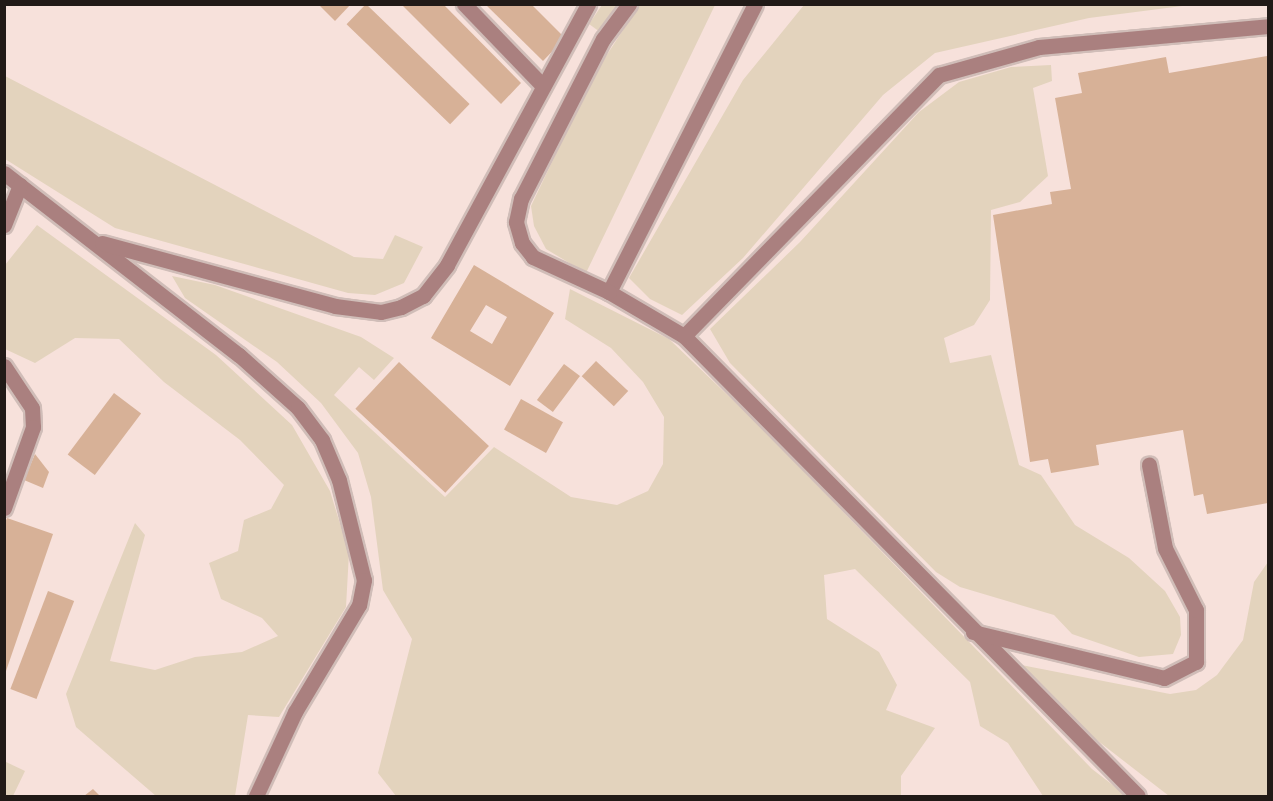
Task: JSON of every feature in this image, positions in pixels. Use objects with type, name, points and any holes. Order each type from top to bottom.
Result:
[{"type":"street","points":[[464,4],[543,86]]},
{"type":"street","points":[[96,241],[335,306],[381,312],[400,307],[423,296],[447,265],[588,4]]},
{"type":"street","points":[[629,4],[603,39],[521,199],[516,222],[533,257],[609,292],[684,336],[1138,796]]},
{"type":"street","points":[[609,292],[755,4]]},
{"type":"street","points":[[684,336],[939,75],[1039,46],[1269,26]]},
{"type":"street","points":[[4,173],[96,241],[298,408],[322,440],[339,480],[364,580],[359,605],[295,712],[256,796]]},
{"type":"street","points":[[4,225],[20,185]]},
{"type":"street","points":[[4,366],[32,408],[33,427],[4,508]]},
{"type":"street","points":[[974,632],[1164,678],[1196,662],[1196,610],[1165,548],[1149,465]]},
{"type":"shaded area","points":[[640,4],[715,5],[586,273],[546,249],[534,226],[531,206],[593,76]]},
{"type":"shaded area","points":[[602,5],[620,5],[600,32],[589,24]]},
{"type":"shaded area","points":[[804,5],[1190,5],[1089,18],[935,53],[883,95],[743,258],[682,315],[650,299],[629,278],[743,80]]},
{"type":"shaded area","points":[[1051,65],[1052,81],[1033,88],[1048,176],[1020,202],[991,210],[990,300],[974,325],[944,338],[950,363],[991,355],[1019,465],[1041,475],[1075,525],[1129,558],[1165,591],[1180,617],[1181,635],[1173,654],[1139,657],[1072,634],[1054,615],[960,587],[936,572],[730,363],[710,329],[800,242],[919,112],[959,82],[1011,67]]},
{"type":"shaded area","points":[[5,76],[354,257],[383,259],[395,235],[423,247],[404,283],[375,295],[348,293],[115,228],[5,159]]},
{"type":"shaded area","points":[[37,225],[216,355],[292,425],[330,491],[349,553],[346,607],[279,717],[248,715],[235,796],[156,796],[76,727],[66,694],[135,523],[145,535],[110,661],[155,670],[195,657],[242,652],[278,636],[262,618],[221,599],[209,563],[238,551],[244,520],[271,509],[284,485],[240,440],[164,382],[119,339],[75,338],[35,363],[5,349],[5,265]]},
{"type":"shaded area","points":[[172,276],[215,285],[361,337],[394,358],[374,380],[359,367],[334,395],[445,497],[494,447],[571,497],[617,505],[648,491],[663,464],[664,417],[643,382],[611,348],[565,319],[570,289],[669,339],[761,427],[1092,769],[1127,796],[1043,796],[1008,743],[980,726],[970,682],[855,569],[824,575],[827,619],[879,652],[897,685],[886,710],[935,728],[901,776],[901,796],[396,796],[378,773],[412,639],[383,590],[371,497],[358,453],[321,403],[277,362],[185,298]]},
{"type":"shaded area","points":[[1268,562],[1268,796],[1169,796],[1071,720],[1016,664],[1170,694],[1196,690],[1217,675],[1243,640],[1254,582]]},
{"type":"shaded area","points":[[4,761],[25,771],[13,796],[5,796]]},
{"type":"building","points":[[318,4],[351,4],[335,21]]},
{"type":"building","points":[[366,4],[470,104],[450,124],[347,24]]},
{"type":"building","points":[[401,4],[443,4],[521,83],[501,104]]},
{"type":"building","points":[[485,4],[531,4],[565,38],[543,61]]},
{"type":"building","points":[[1267,56],[1268,503],[1207,514],[1203,494],[1194,496],[1183,430],[1096,445],[1099,465],[1051,473],[1048,459],[1030,462],[993,215],[1052,204],[1050,192],[1071,189],[1055,98],[1082,93],[1078,73],[1166,57],[1169,73]]},
{"type":"building","points":[[474,265],[554,313],[510,386],[431,338]],"holes":[[[486,305],[507,317],[492,344],[470,331]]]},
{"type":"building","points":[[596,361],[628,391],[614,406],[582,376]]},
{"type":"building","points":[[399,362],[489,446],[445,493],[355,409]]},
{"type":"building","points":[[564,364],[580,376],[553,412],[537,400]]},
{"type":"building","points":[[114,393],[141,413],[95,475],[68,454]]},
{"type":"building","points":[[521,399],[563,422],[546,453],[504,430]]},
{"type":"building","points":[[35,454],[49,472],[43,488],[24,480]]},
{"type":"building","points":[[7,518],[53,534],[5,674],[4,525]]},
{"type":"building","points":[[48,591],[74,601],[37,699],[10,689]]},
{"type":"building","points":[[93,789],[100,796],[84,796]]}]
